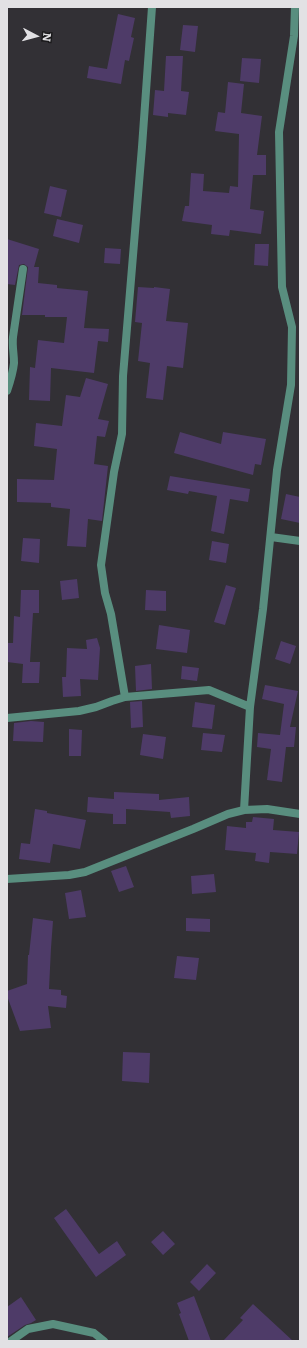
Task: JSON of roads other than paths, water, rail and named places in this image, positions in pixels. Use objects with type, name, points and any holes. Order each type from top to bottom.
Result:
[{"type":"street","points":[[125,697],[101,565],[114,472],[122,434],[123,376],[152,7]]},
{"type":"street","points":[[244,810],[250,707],[263,609],[277,470],[291,385],[292,327],[282,287],[279,132],[294,36],[295,7]]},
{"type":"street","points":[[7,391],[13,371],[14,362],[12,345],[24,269]]},
{"type":"street","points":[[271,537],[300,541]]},
{"type":"street","points":[[7,718],[96,708],[112,700],[125,697],[209,690],[250,707]]},
{"type":"street","points":[[7,879],[69,875],[84,872],[228,814],[244,810],[267,810],[300,814]]},
{"type":"street","points":[[11,1341],[28,1329],[53,1324],[94,1334],[104,1341]]}]
